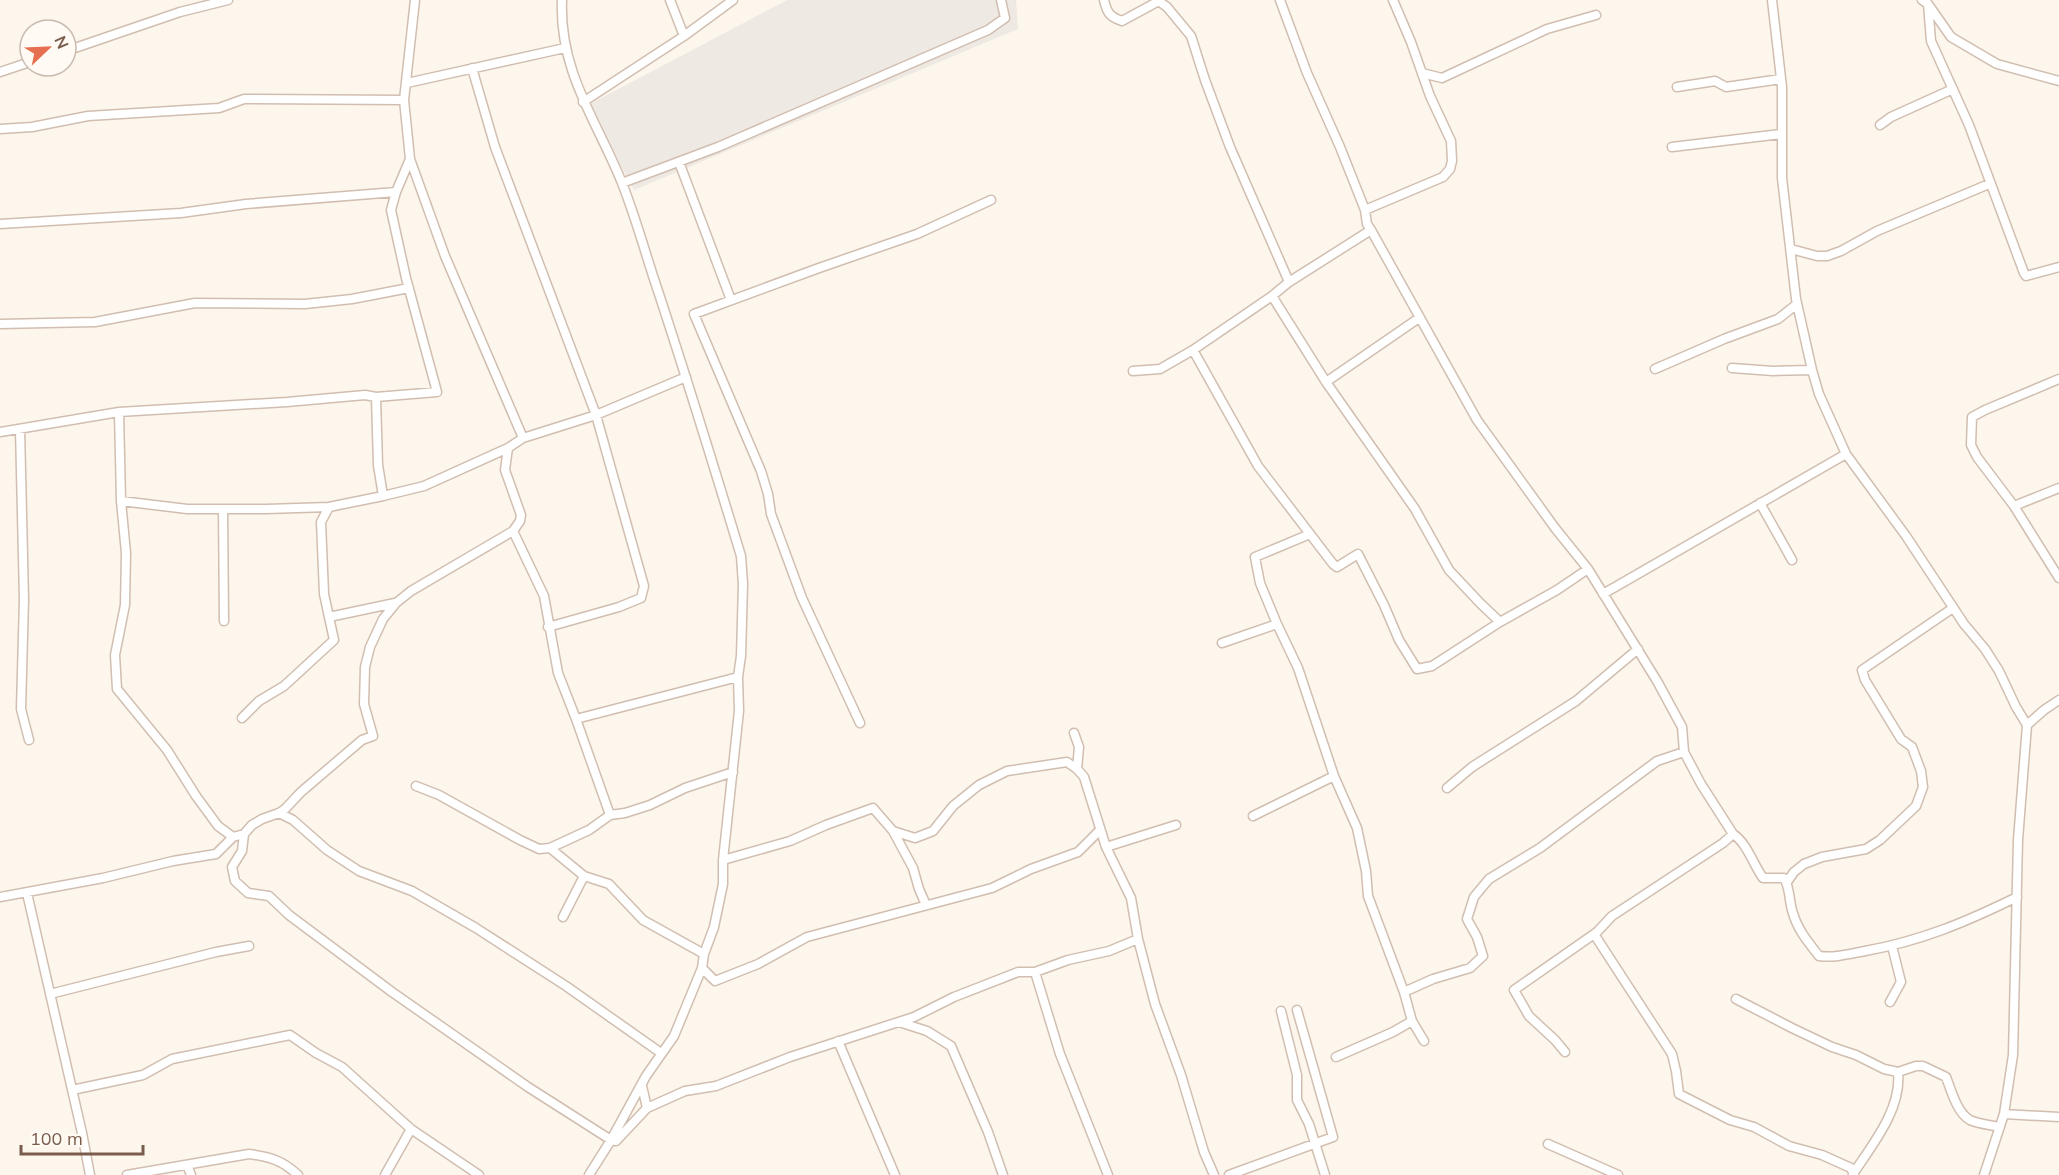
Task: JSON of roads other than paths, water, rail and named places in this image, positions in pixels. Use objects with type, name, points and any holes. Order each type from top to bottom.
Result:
[{"type":"street","points":[[78,47],[180,12],[228,0]]},
{"type":"street","points":[[415,0],[404,100],[410,159],[444,256],[523,438]]},
{"type":"street","points":[[562,0],[565,48],[583,102],[622,183],[686,377],[741,556],[739,711],[723,860],[723,884],[717,916],[704,954],[702,968],[674,1036],[589,1175]]},
{"type":"street","points":[[670,0],[684,36]]},
{"type":"street","points":[[583,102],[684,36],[733,0]]},
{"type":"street","points":[[622,183],[718,147],[988,30],[1005,18],[1001,0]]},
{"type":"street","points":[[1104,0],[1112,18],[1122,21],[1157,2],[1166,4],[1191,36],[1204,80],[1230,147],[1289,282]]},
{"type":"street","points":[[1280,0],[1307,73],[1365,210],[1367,224],[1419,318],[1477,420],[1555,528],[1588,569],[1638,649],[1682,727],[1684,752],[1701,784],[1733,834],[1740,838],[1754,867],[1763,878],[1784,878],[1787,882],[1792,910],[1801,933],[1819,956],[1832,958],[1928,936],[2017,897]]},
{"type":"street","points":[[1365,210],[1443,177],[1450,169],[1452,161],[1451,141],[1430,96],[1394,0]]},
{"type":"street","points":[[1772,0],[1781,79],[1782,178],[1797,304],[1819,394],[1846,454],[1906,536],[1953,608],[1985,649],[2027,725],[2018,840],[2013,1054],[2004,1114],[1984,1175]]},
{"type":"street","points":[[1925,2],[1951,37],[1997,64],[2059,81]]},
{"type":"street","points":[[1925,2],[1931,41],[1969,126],[2024,273],[2026,276],[2032,275],[2059,267]]},
{"type":"street","points":[[1422,73],[1442,78],[1547,29],[1596,15]]},
{"type":"street","points":[[407,83],[565,48]]},
{"type":"street","points":[[0,72],[18,66]]},
{"type":"street","points":[[472,68],[495,147],[596,415],[644,586],[641,598],[619,607],[548,627]]},
{"type":"street","points":[[1677,87],[1714,81],[1726,87],[1781,79]]},
{"type":"street","points":[[1880,125],[1891,117],[1953,89]]},
{"type":"street","points":[[0,129],[32,127],[88,117],[219,108],[244,99],[404,100]]},
{"type":"street","points":[[1672,147],[1781,134]]},
{"type":"street","points":[[0,432],[119,412],[437,392],[409,288],[392,210],[396,192],[410,159]]},
{"type":"street","points":[[679,162],[730,300]]},
{"type":"street","points":[[1791,249],[1817,256],[1827,256],[1877,231],[1989,184]]},
{"type":"street","points":[[0,224],[181,213],[246,204],[396,192]]},
{"type":"street","points":[[860,723],[802,598],[771,514],[761,471],[694,314],[917,234],[991,200]]},
{"type":"street","points":[[1133,370],[1160,369],[1193,350],[1289,282],[1371,231]]},
{"type":"street","points":[[0,324],[95,322],[195,303],[305,304],[352,299],[409,288]]},
{"type":"street","points":[[1272,296],[1326,382],[1415,509],[1449,570],[1500,622]]},
{"type":"street","points":[[1655,369],[1724,339],[1778,320],[1797,304]]},
{"type":"street","points":[[1326,382],[1419,318]]},
{"type":"street","points":[[1193,350],[1258,466],[1335,566],[1337,567],[1358,554],[1399,640],[1418,669],[1432,666],[1588,569]]},
{"type":"street","points":[[1732,368],[1773,371],[1812,370]]},
{"type":"street","points":[[121,501],[187,509],[329,507],[424,486],[508,448],[523,438],[596,415],[686,377]]},
{"type":"street","points":[[2059,379],[1972,417],[1971,445],[1977,457],[2014,506],[2059,578]]},
{"type":"street","points":[[376,397],[378,465],[382,495]]},
{"type":"street","points":[[119,412],[121,501],[126,553],[125,605],[115,655],[117,688],[167,750],[218,826],[233,837]]},
{"type":"street","points":[[20,429],[24,599],[21,709],[29,740]]},
{"type":"street","points":[[0,897],[216,854],[233,837],[244,834],[262,819],[279,813],[300,792],[362,740],[373,736],[364,704],[365,667],[370,647],[383,619],[396,603],[448,568],[513,531],[520,521],[521,515],[505,470],[508,448]]},
{"type":"street","points":[[1603,594],[1846,454]]},
{"type":"street","points":[[2014,506],[2059,488]]},
{"type":"street","points":[[1760,503],[1792,560]]},
{"type":"street","points":[[242,718],[259,701],[284,686],[334,640],[324,594],[321,522],[316,507]]},
{"type":"street","points":[[321,522],[329,507]]},
{"type":"street","points":[[223,509],[224,621]]},
{"type":"street","points":[[513,531],[544,596],[558,673],[610,815]]},
{"type":"street","points":[[1310,534],[1255,557],[1260,583],[1298,668],[1334,776],[1357,828],[1368,896],[1404,992],[1412,1021],[1424,1041]]},
{"type":"street","points":[[328,617],[396,603]]},
{"type":"street","points":[[1787,882],[1804,864],[1822,857],[1866,849],[1880,840],[1916,806],[1923,787],[1921,771],[1912,747],[1901,739],[1865,680],[1862,670],[1953,608]]},
{"type":"street","points":[[1222,643],[1277,624]]},
{"type":"street","points":[[1447,788],[1472,767],[1576,701],[1638,649]]},
{"type":"street","points":[[576,719],[738,677]]},
{"type":"street","points":[[2027,725],[2059,700]]},
{"type":"street","points":[[1074,733],[1079,747],[1077,769]]},
{"type":"street","points":[[1404,992],[1433,979],[1470,968],[1483,956],[1477,937],[1467,920],[1474,897],[1489,879],[1540,848],[1657,761],[1684,752]]},
{"type":"street","points":[[893,831],[915,838],[933,831],[953,806],[979,784],[1007,771],[1067,762],[1077,769],[1084,777],[1106,846],[1131,898],[1138,939],[1155,1004],[1181,1076],[1204,1152],[1214,1175]]},
{"type":"street","points":[[416,786],[460,806],[539,849],[550,848],[589,830],[610,815],[650,805],[685,788],[733,772]]},
{"type":"street","points":[[1253,816],[1334,776]]},
{"type":"street","points":[[723,860],[790,841],[873,808],[893,831],[913,868],[926,905]]},
{"type":"street","points":[[279,813],[293,820],[327,850],[359,871],[412,891],[476,928],[566,986],[662,1053]]},
{"type":"street","points":[[1106,846],[1176,825]]},
{"type":"street","points":[[702,968],[716,981],[758,964],[807,938],[992,888],[1031,868],[1078,852],[1100,830]]},
{"type":"street","points":[[244,834],[242,851],[232,867],[234,881],[248,892],[269,896],[290,915],[392,992],[528,1087],[616,1141],[647,1108],[685,1091],[716,1086],[790,1057],[914,1017],[954,997],[1018,972],[1035,972],[1068,960],[1109,951],[1138,939]]},
{"type":"street","points":[[1565,1052],[1529,1016],[1514,990],[1593,934],[1612,916],[1724,843],[1733,834]]},
{"type":"street","points":[[550,848],[584,876],[609,884],[643,921],[704,954]]},
{"type":"street","points":[[563,917],[584,876]]},
{"type":"street","points":[[27,893],[90,1175]]},
{"type":"street","points":[[1593,934],[1671,1054],[1679,1094],[1730,1120],[1754,1127],[1789,1146],[1822,1155],[1851,1168],[1853,1174]]},
{"type":"street","points":[[50,994],[216,952],[249,946]]},
{"type":"street","points":[[1890,1002],[1901,982],[1892,946]]},
{"type":"street","points":[[1035,972],[1060,1054],[1108,1175]]},
{"type":"street","points":[[1736,999],[1832,1047],[1856,1055],[1884,1069],[1899,1072],[1923,1066],[1946,1077],[1953,1096],[1970,1120],[2000,1126]]},
{"type":"street","points":[[1229,1175],[1333,1137],[1297,1010]]},
{"type":"street","points":[[1281,1011],[1298,1075],[1297,1100],[1309,1124],[1325,1175]]},
{"type":"street","points":[[1336,1057],[1393,1032],[1412,1021]]},
{"type":"street","points":[[898,1022],[927,1031],[951,1046],[980,1113],[1003,1175]]},
{"type":"street","points":[[72,1090],[143,1075],[172,1059],[290,1035],[342,1067],[411,1128],[479,1175]]},
{"type":"street","points":[[838,1041],[895,1175]]},
{"type":"street","points":[[1853,1174],[1880,1133],[1895,1102],[1900,1084],[1899,1072]]},
{"type":"street","points":[[642,1086],[647,1108]]},
{"type":"street","points":[[2004,1114],[2059,1117]]},
{"type":"street","points":[[385,1175],[411,1128]]},
{"type":"street","points":[[1548,1144],[1618,1175]]},
{"type":"street","points":[[127,1175],[249,1154],[267,1156],[286,1164],[298,1175]]},
{"type":"street","points":[[188,1165],[191,1175]]},
{"type":"street","points":[[594,1165],[599,1175]]}]
